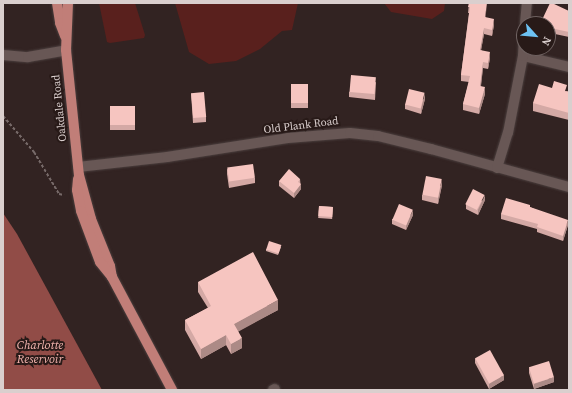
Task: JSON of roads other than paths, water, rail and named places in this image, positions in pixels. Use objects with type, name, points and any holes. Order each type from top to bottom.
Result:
[{"type":"main road","name":"Oakdale Road","points":[[57,3],[60,23],[66,38]]},
{"type":"main road","name":"Oakdale Road","points":[[68,3],[66,50],[78,171],[91,219],[110,266],[112,277],[172,390]]},
{"type":"street","points":[[526,16],[527,3]]},
{"type":"street","points":[[3,55],[28,57],[66,50]]},
{"type":"street","points":[[497,168],[508,133],[523,56],[569,67]]},
{"type":"street","name":"Old Plank Road","points":[[78,171],[288,138],[350,133],[378,136],[569,187]]},
{"type":"water","name":"Charlotte Reservoir","points":[[3,213],[17,234],[102,390],[3,390]]}]
